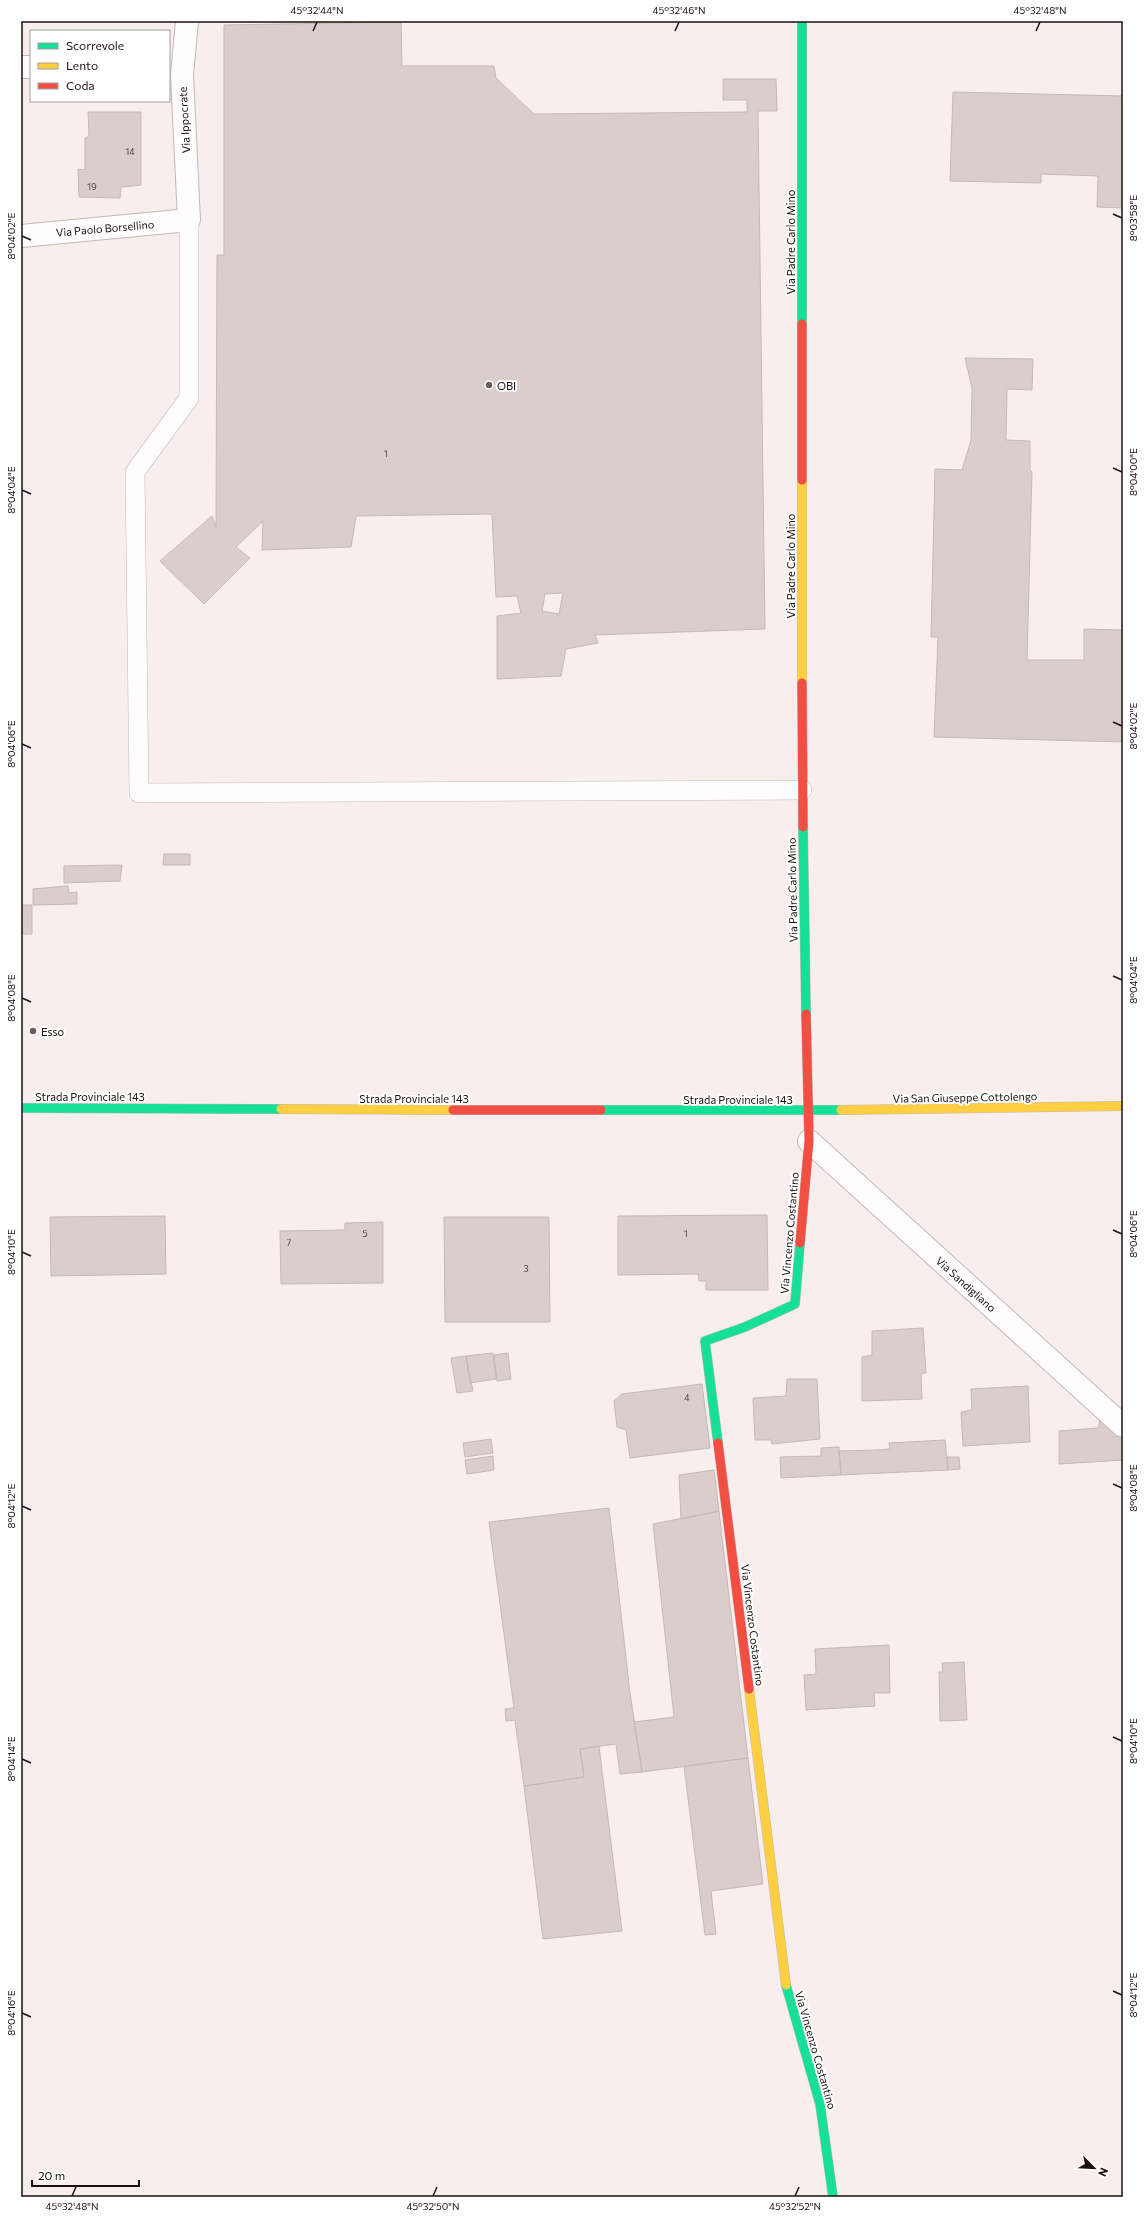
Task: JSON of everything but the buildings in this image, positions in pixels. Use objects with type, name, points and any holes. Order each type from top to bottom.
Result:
[{"type":"street","name":"Via Ippocrate","points":[[187,21],[176,75],[189,220]]},
{"type":"street","name":"Via Padre Carlo Mino","points":[[802,21],[802,790],[807,1111]]},
{"type":"street","name":"Via Paolo Borsellino","points":[[21,236],[189,220]]},
{"type":"street","name":"Via San Giuseppe Cottolengo","points":[[807,1111],[1123,1106]]},
{"type":"street","name":"Strada Provinciale 143","points":[[21,1108],[807,1111]]},
{"type":"street","name":"Via Vincenzo Costantino","points":[[807,1111],[809,1141],[795,1304],[745,1327],[705,1341],[787,1994],[820,2104],[833,2197]]},
{"type":"street","name":"Via Sandigliano","points":[[809,1141],[1123,1426]]},
{"type":"lane","points":[[189,220],[189,398],[135,472],[139,793],[802,790]]},
{"type":"traffic: fast","points":[[802,21],[802,324]]},
{"type":"traffic: fast","points":[[803,827],[806,1014]]},
{"type":"traffic: fast","points":[[21,1108],[281,1109]]},
{"type":"traffic: fast","points":[[601,1110],[841,1110]]},
{"type":"traffic: fast","points":[[718,1443],[705,1341],[745,1327],[795,1304],[800,1243]]},
{"type":"traffic: fast","points":[[786,1985],[820,2104],[833,2197]]},
{"type":"traffic: slow","points":[[802,480],[802,683]]},
{"type":"traffic: slow","points":[[841,1110],[1123,1106]]},
{"type":"traffic: slow","points":[[281,1109],[453,1110]]},
{"type":"traffic: slow","points":[[749,1689],[786,1985]]},
{"type":"traffic: jam","points":[[802,324],[802,480]]},
{"type":"traffic: jam","points":[[802,683],[803,827]]},
{"type":"traffic: jam","points":[[800,1243],[809,1141],[806,1014]]},
{"type":"traffic: jam","points":[[453,1110],[601,1110]]},
{"type":"traffic: jam","points":[[718,1443],[749,1689]]},
{"type":"place","name":"OBI","points":[[489,385]]},
{"type":"place","name":"Esso","points":[[33,1031]]}]
